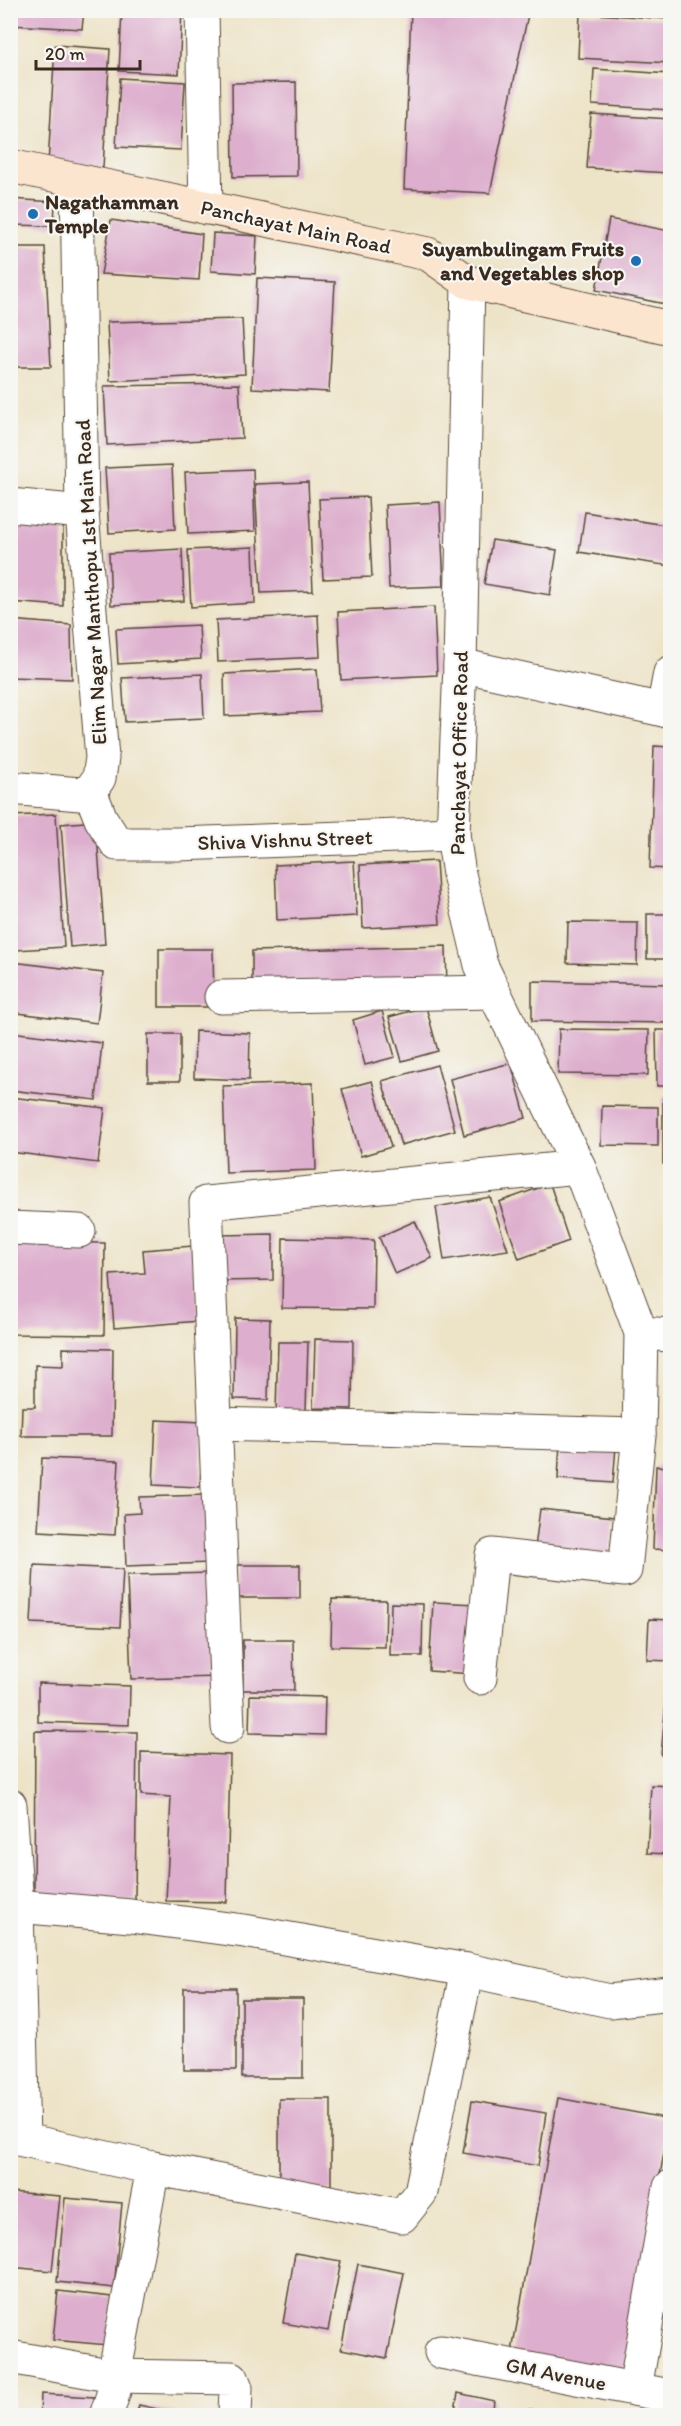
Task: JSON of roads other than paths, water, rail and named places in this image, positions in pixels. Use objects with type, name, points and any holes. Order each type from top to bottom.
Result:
[{"type":"street","points":[[202,10],[206,208]]},
{"type":"street","name":"Panchayat Main Road","points":[[10,166],[428,254],[468,282]]},
{"type":"street","name":"Elim Nagar Manthopu 1st Main Road","points":[[77,181],[82,512],[102,758],[99,778],[90,791]]},
{"type":"street","points":[[468,282],[670,328]]},
{"type":"street","name":"Panchayat Office Road","points":[[468,282],[460,665],[453,834],[459,873],[481,965],[579,1167],[656,1334],[639,1435],[625,1570],[492,1555],[480,1678]]},
{"type":"street","points":[[10,505],[82,512]]},
{"type":"street","points":[[460,665],[667,711],[670,673]]},
{"type":"street","points":[[10,788],[80,794],[90,791]]},
{"type":"street","name":"Shiva Vishnu Street","points":[[90,791],[101,819],[117,844],[178,844],[453,834]]},
{"type":"street","points":[[221,997],[494,992]]},
{"type":"street","points":[[228,1727],[206,1203],[579,1167]]},
{"type":"street","points":[[10,1228],[78,1231]]},
{"type":"street","points":[[215,1424],[639,1435]]},
{"type":"street","points":[[10,1805],[17,1906],[17,2138],[153,2168],[402,2216],[421,2192],[467,1970]]},
{"type":"street","points":[[17,1906],[131,1916],[244,1931],[467,1970],[610,2001],[670,1994]]},
{"type":"street","points":[[106,2415],[114,2391],[114,2376],[153,2168]]},
{"type":"street","points":[[635,2389],[670,2187]]},
{"type":"street","name":"GM Avenue","points":[[441,2352],[670,2396]]},
{"type":"street","points":[[10,2357],[114,2376],[232,2378],[236,2388],[235,2415]]},
{"type":"place","name":"Nagathamman Temple","points":[[33,214]]},
{"type":"place","name":"Suyambulingam Fruits and Vegetables shop","points":[[636,261]]}]
